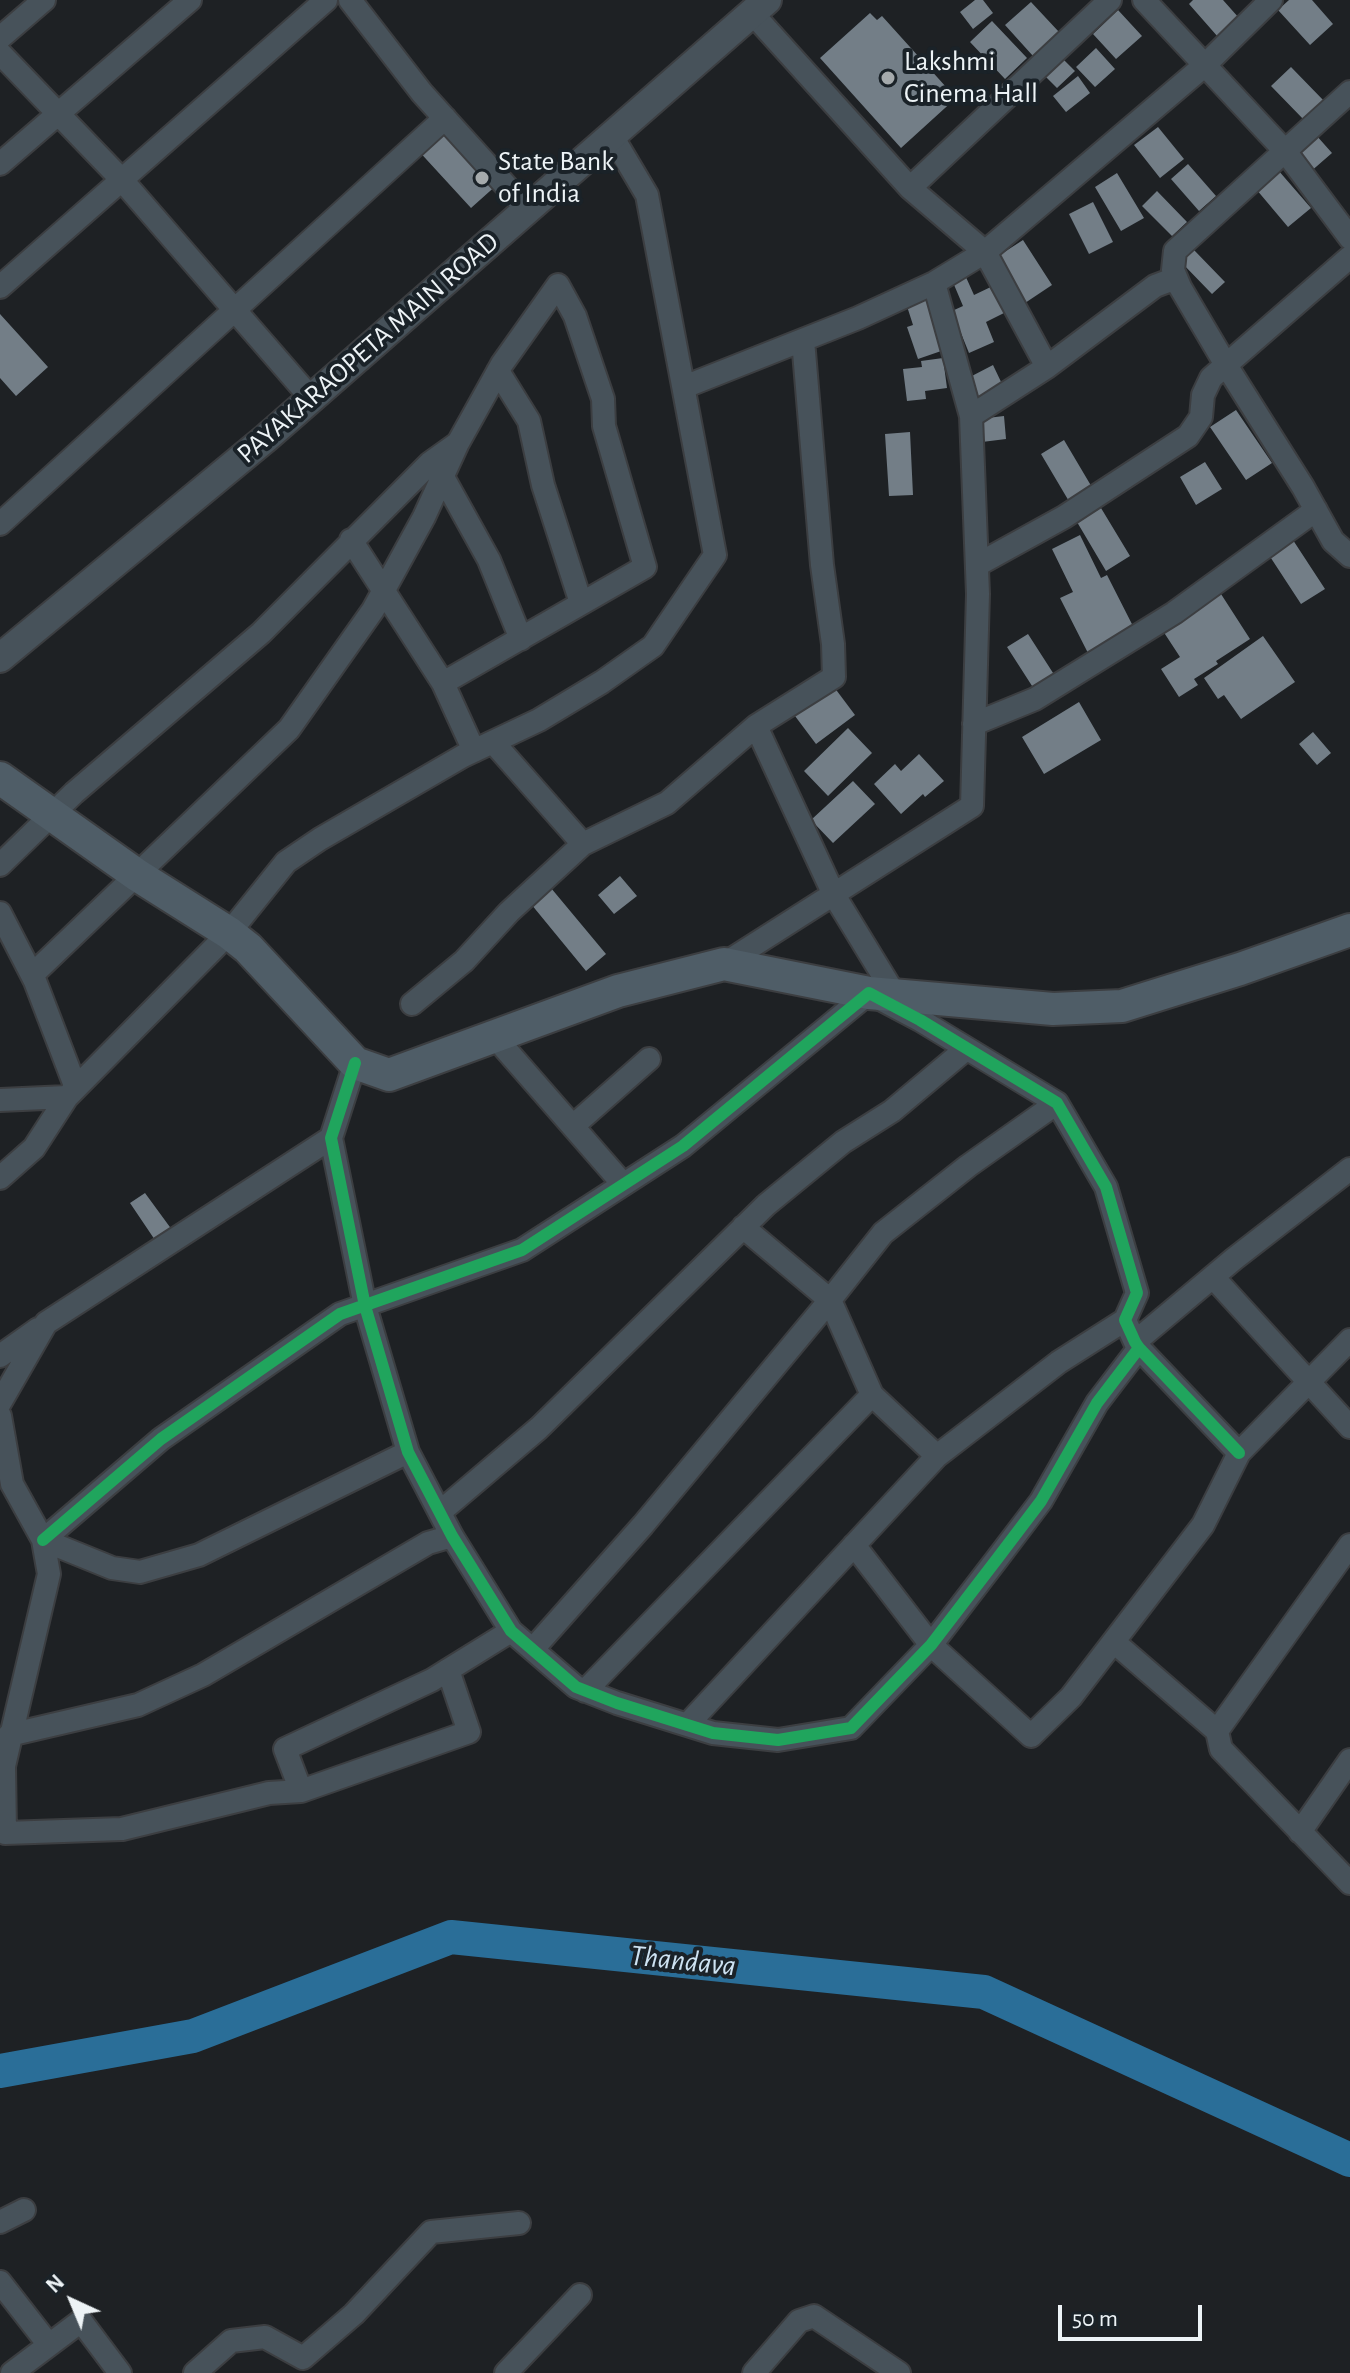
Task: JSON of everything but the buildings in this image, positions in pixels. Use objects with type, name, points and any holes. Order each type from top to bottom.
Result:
[{"type":"main road","points":[[0,778],[137,875],[229,933],[248,948],[355,1063],[389,1075],[618,991],[724,964],[882,994],[1053,1009],[1122,1006],[1350,930]]},
{"type":"street","points":[[0,38],[44,0]]},
{"type":"street","points":[[0,164],[190,0]]},
{"type":"street","points":[[0,287],[326,0]]},
{"type":"street","points":[[350,0],[422,93],[527,209]]},
{"type":"street","points":[[910,188],[1110,0]]},
{"type":"street","points":[[1144,0],[1285,151],[1350,238]]},
{"type":"street","points":[[684,387],[934,283],[985,252],[1205,65],[1271,0]]},
{"type":"street","points":[[760,6],[910,188],[985,252],[1047,367]]},
{"type":"street","name":"PAYAKARAOPETA MAIN ROAD","points":[[0,658],[311,398],[760,6]]},
{"type":"street","points":[[0,53],[121,179],[311,398]]},
{"type":"street","points":[[1350,92],[1175,251],[1173,270],[1226,365],[1333,541],[1350,556]]},
{"type":"street","points":[[0,524],[445,118]]},
{"type":"street","points":[[0,1178],[34,1148],[72,1093],[229,933],[286,862],[320,839],[483,747],[552,713],[653,646],[715,555],[647,195],[612,136]]},
{"type":"street","points":[[977,565],[1064,517],[1188,436],[1201,417],[1203,395],[1211,378],[1350,257]]},
{"type":"street","points":[[971,416],[1047,367],[1155,286],[1176,278]]},
{"type":"street","points":[[724,964],[972,806],[977,565],[971,416],[934,283]]},
{"type":"street","points":[[32,975],[289,729],[384,590],[498,371],[558,285],[575,316],[603,399],[604,426],[645,567],[443,683]]},
{"type":"street","points":[[412,1004],[464,961],[509,912],[583,844],[667,803],[756,726],[834,677],[803,340]]},
{"type":"street","points":[[498,371],[529,421],[543,485],[581,603]]},
{"type":"street","points":[[0,865],[74,793],[261,633],[430,463],[458,443]]},
{"type":"street","points":[[443,477],[489,560],[521,639]]},
{"type":"street","points":[[974,724],[1035,699],[1174,613],[1316,510]]},
{"type":"street","points":[[351,540],[483,747],[583,844]]},
{"type":"street","points":[[687,1725],[937,1456],[1059,1362],[1125,1320],[1137,1293],[1106,1187],[1057,1103],[882,994],[756,726]]},
{"type":"street","points":[[0,913],[32,975],[72,1093]]},
{"type":"street","points":[[43,1540],[161,1439],[340,1314],[522,1250],[683,1146],[882,994]]},
{"type":"street","points":[[494,1036],[623,1184]]},
{"type":"street","points":[[440,1512],[539,1428],[743,1227],[843,1142],[892,1111],[966,1049]]},
{"type":"street","points":[[573,1126],[649,1059]]},
{"type":"street","points":[[355,1063],[331,1138],[365,1306],[408,1452],[452,1536],[511,1631],[576,1687],[585,1691],[713,1733],[778,1740],[851,1728],[931,1645],[1041,1501],[1097,1403],[1137,1345],[1213,1277],[1350,1169]]},
{"type":"street","points":[[0,1100],[72,1093]]},
{"type":"street","points":[[533,1649],[643,1525],[883,1233],[968,1166],[1057,1103]]},
{"type":"street","points":[[0,1356],[331,1138]]},
{"type":"street","points":[[743,1227],[830,1300],[872,1395],[937,1456]]},
{"type":"street","points":[[1213,1277],[1350,1427]]},
{"type":"street","points":[[1125,1320],[1137,1345],[1239,1453]]},
{"type":"street","points":[[0,1403],[46,1323]]},
{"type":"street","points":[[854,1545],[931,1645],[1031,1736],[1071,1697],[1203,1525],[1239,1453],[1350,1340]]},
{"type":"street","points":[[585,1691],[872,1395]]},
{"type":"street","points":[[0,1416],[5,1472],[43,1540],[49,1574],[2,1766],[5,1833],[122,1829],[269,1793],[301,1791],[469,1732],[448,1670]]},
{"type":"street","points":[[43,1540],[112,1568],[140,1572],[199,1555],[408,1452]]},
{"type":"street","points":[[9,1735],[138,1705],[203,1675],[428,1543],[452,1536]]},
{"type":"street","points":[[1217,1731],[1350,1545]]},
{"type":"street","points":[[301,1791],[285,1749],[432,1680],[511,1631]]},
{"type":"street","points":[[1114,1642],[1217,1731],[1221,1749],[1350,1883]]},
{"type":"street","points":[[1300,1832],[1350,1760]]},
{"type":"street","points":[[0,2222],[24,2210]]},
{"type":"street","points":[[195,2373],[231,2341],[265,2337],[303,2358],[354,2314],[431,2232],[519,2223]]},
{"type":"street","points":[[0,2282],[49,2345]]},
{"type":"street","points":[[506,2373],[580,2295]]},
{"type":"street","points":[[754,2373],[799,2321],[814,2316],[899,2373]]},
{"type":"street","points":[[12,2373],[81,2321],[120,2373]]},
{"type":"waterway","name":"Thandava","points":[[0,2071],[193,2036],[451,1937],[984,1992],[1350,2160]]},
{"type":"cycle path","points":[[43,1540],[161,1439],[340,1314],[522,1250],[683,1146],[869,993],[920,1020],[1057,1103],[1106,1187],[1137,1293],[1125,1320],[1135,1342],[1239,1453]]},
{"type":"cycle path","points":[[355,1063],[331,1138],[365,1306],[408,1452],[452,1536],[511,1631],[576,1687],[617,1703],[713,1733],[778,1740],[851,1728],[931,1645],[1041,1501],[1097,1403],[1139,1348]]},
{"type":"place","name":"Lakshmi Cinema Hall","points":[[888,78]]},
{"type":"place","name":"State Bank of India","points":[[482,178]]}]
